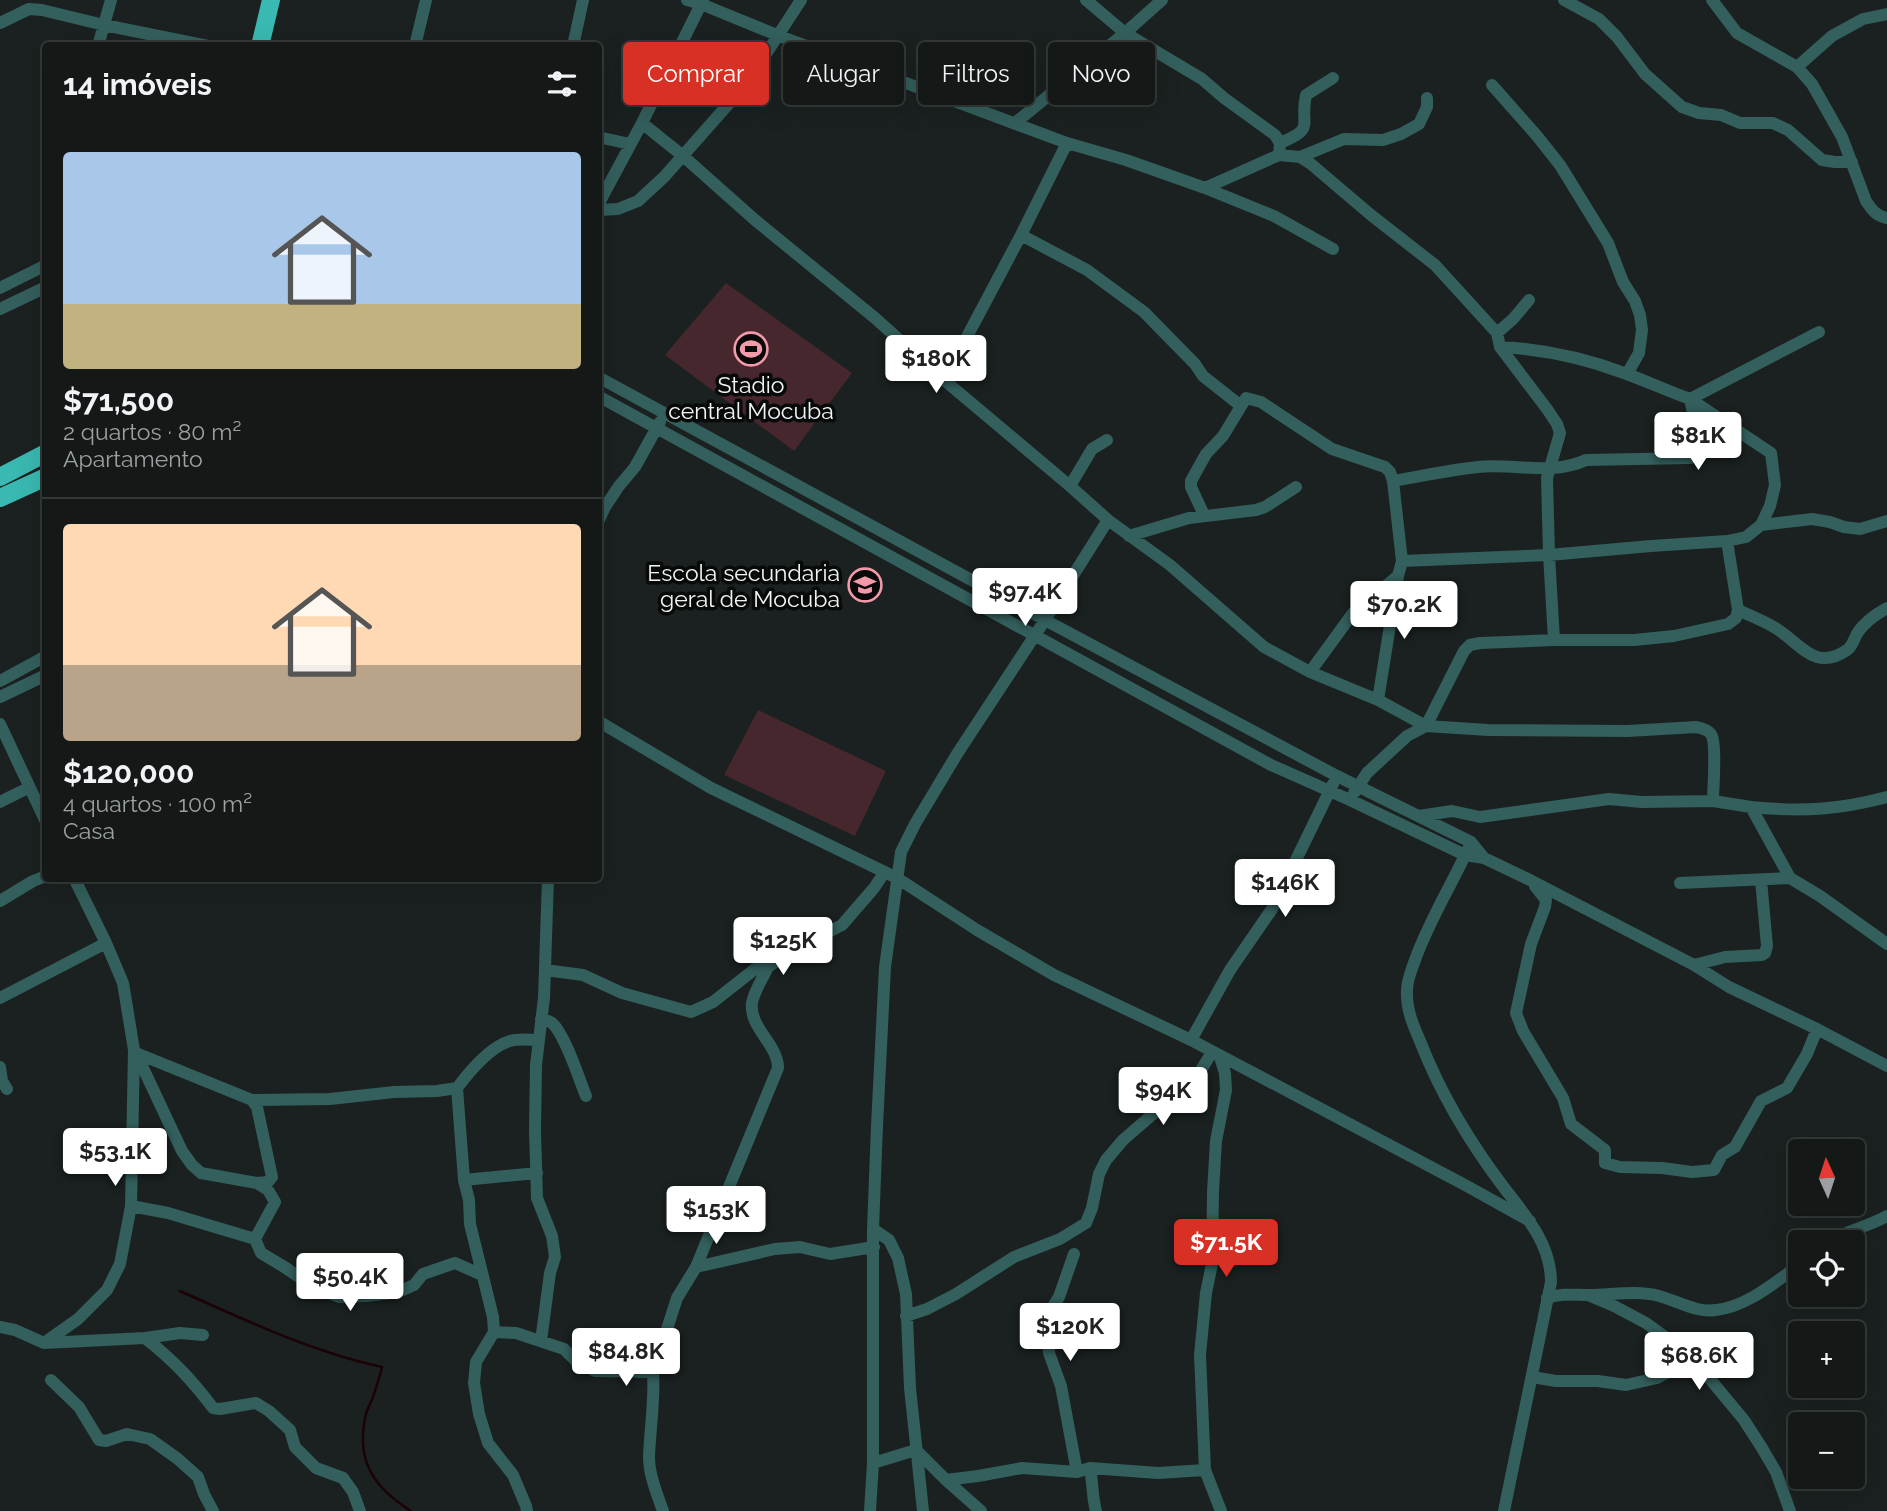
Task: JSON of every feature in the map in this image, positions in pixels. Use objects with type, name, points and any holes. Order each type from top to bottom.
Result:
[{"type":"highway","points":[[261,42],[271,0]]},
{"type":"highway","points":[[0,477],[42,455]]},
{"type":"highway","points":[[0,498],[42,479]]},
{"type":"street","points":[[99,42],[111,0]]},
{"type":"street","points":[[416,42],[426,0]]},
{"type":"street","points":[[574,42],[583,0]]},
{"type":"street","points":[[687,0],[702,2],[778,35],[1067,143],[1126,160],[1205,188],[1274,216],[1333,249]]},
{"type":"street","points":[[602,211],[618,209],[638,201],[664,177],[747,83],[801,0]]},
{"type":"street","points":[[1086,0],[1125,33],[1202,79],[1275,135],[1279,149]]},
{"type":"street","points":[[1015,123],[1162,0]]},
{"type":"street","points":[[1564,0],[1599,19],[1617,37],[1645,74],[1682,107],[1699,113],[1721,115],[1740,123],[1773,123],[1788,131],[1822,160],[1852,162]]},
{"type":"street","points":[[1712,0],[1737,33],[1797,67],[1819,94],[1842,137],[1866,201],[1872,211],[1887,218]]},
{"type":"street","points":[[602,198],[702,2]]},
{"type":"street","points":[[0,23],[29,9],[42,10],[188,42]]},
{"type":"street","points":[[1797,67],[1832,36],[1863,19],[1887,15]]},
{"type":"street","points":[[1205,188],[1279,149],[1299,135],[1305,129],[1306,95],[1333,78]]},
{"type":"street","points":[[1492,85],[1537,135],[1560,166],[1608,243],[1623,282],[1640,315],[1642,330],[1639,353],[1627,374]]},
{"type":"street","points":[[1300,156],[1345,139],[1383,140],[1401,134],[1419,124],[1427,107],[1427,98]]},
{"type":"street","points":[[642,123],[875,318],[1108,520],[1170,565],[1264,647],[1310,671],[1378,700],[1426,726],[1488,730],[1628,731],[1674,727],[1705,729],[1711,733],[1714,743],[1713,801]]},
{"type":"street","points":[[602,138],[631,144]]},
{"type":"street","points":[[944,380],[1067,143]]},
{"type":"street","points":[[1279,149],[1300,156],[1435,265],[1497,333],[1500,346],[1557,424],[1560,433],[1548,478],[1554,640]]},
{"type":"street","points":[[1021,235],[1087,270],[1144,312],[1195,364],[1203,376],[1241,406]]},
{"type":"street","points":[[0,288],[42,267]]},
{"type":"street","points":[[0,309],[42,289]]},
{"type":"street","points":[[1497,333],[1529,300]]},
{"type":"street","points":[[1690,399],[1819,332]]},
{"type":"street","points":[[1500,346],[1560,355],[1627,374],[1690,399],[1771,453],[1775,485],[1762,525]]},
{"type":"street","points":[[602,379],[1337,776],[1471,842],[1484,858]]},
{"type":"street","points":[[602,398],[1271,765],[1465,855],[1484,858],[1531,880],[1694,965],[1729,987],[1887,1066]]},
{"type":"street","points":[[1204,515],[1191,487],[1191,481],[1206,454],[1223,436],[1247,398],[1261,402],[1332,449],[1385,467],[1390,472],[1402,561],[1378,700]]},
{"type":"street","points":[[1393,481],[1480,467],[1550,469],[1576,465],[1586,460],[1690,458],[1696,447],[1690,399]]},
{"type":"street","points":[[602,513],[635,467],[665,413]]},
{"type":"street","points":[[1070,486],[1092,449],[1107,440]]},
{"type":"street","points":[[1129,536],[1189,518],[1256,510],[1296,487]]},
{"type":"street","points":[[814,514],[823,499]]},
{"type":"street","points":[[1402,561],[1549,555],[1727,541],[1746,537],[1762,525],[1812,519],[1860,529],[1887,521]]},
{"type":"street","points":[[870,1511],[873,1463],[873,1229],[885,967],[901,852],[957,754],[1108,520]]},
{"type":"street","points":[[1350,800],[1367,773],[1407,736],[1426,726],[1464,651],[1470,645],[1554,640],[1634,640],[1674,636],[1728,624],[1736,618],[1738,610],[1727,541]]},
{"type":"street","points":[[1310,671],[1353,612],[1398,576]]},
{"type":"street","points":[[1738,610],[1774,627],[1812,657],[1820,658],[1837,656],[1850,648],[1864,625],[1887,608]]},
{"type":"street","points":[[0,681],[42,658]]},
{"type":"street","points":[[0,697],[42,677]]},
{"type":"street","points":[[602,723],[711,788],[897,878],[977,930],[1054,975],[1191,1040],[1530,1221]]},
{"type":"street","points":[[0,724],[42,814]]},
{"type":"street","points":[[1271,765],[1276,742]]},
{"type":"street","points":[[1191,1040],[1230,970],[1272,909],[1337,776]]},
{"type":"street","points":[[0,802],[28,788]]},
{"type":"street","points":[[1419,816],[1452,811],[1480,817],[1609,799],[1642,802],[1713,801],[1784,810],[1821,810],[1887,797]]},
{"type":"street","points":[[1751,807],[1790,878],[1887,944]]},
{"type":"street","points":[[1471,842],[1423,936],[1407,989],[1409,1013],[1427,1059],[1461,1126],[1530,1221],[1546,1250],[1551,1272],[1504,1511]]},
{"type":"street","points":[[545,970],[583,975],[622,993],[691,1012],[713,1002],[755,969],[768,967],[790,952],[842,925],[884,873]]},
{"type":"street","points":[[0,901],[42,878]]},
{"type":"street","points":[[1680,883],[1790,878]]},
{"type":"street","points":[[1531,880],[1546,900],[1531,944],[1516,1013],[1523,1031],[1563,1098],[1571,1124],[1605,1150],[1605,1163],[1620,1167],[1692,1172],[1714,1170],[1722,1155],[1735,1147],[1761,1101],[1787,1088],[1807,1054],[1817,1029]]},
{"type":"street","points":[[1694,965],[1724,957],[1765,953],[1767,946],[1762,880]]},
{"type":"street","points":[[44,1343],[78,1319],[107,1290],[120,1264],[131,1206],[135,1051],[123,983],[76,882]]},
{"type":"street","points":[[541,1340],[550,1273],[555,1257],[552,1236],[537,1198],[535,1105],[545,970],[548,882]]},
{"type":"street","points":[[0,998],[106,943]]},
{"type":"street","points":[[663,1511],[649,1459],[653,1372],[677,1298],[696,1267],[778,1068],[778,1061],[771,1046],[754,1017],[752,1002],[768,967]]},
{"type":"street","points":[[541,1019],[549,1020],[554,1025],[572,1056],[586,1096]]},
{"type":"street","points":[[527,1511],[513,1475],[488,1443],[479,1414],[474,1383],[476,1362],[494,1332],[493,1317],[470,1224],[457,1088],[471,1070],[503,1044],[513,1040],[538,1040]]},
{"type":"street","points":[[135,1051],[252,1100],[330,1099],[457,1088]]},
{"type":"street","points":[[135,1051],[181,1151],[201,1173],[257,1183],[268,1182],[272,1177],[257,1107],[252,1100]]},
{"type":"street","points":[[906,1317],[956,1294],[1014,1257],[1060,1239],[1086,1223],[1099,1174],[1106,1160],[1123,1140],[1198,1075],[1216,1054]]},
{"type":"street","points":[[1216,1054],[1225,1073],[1226,1090],[1216,1141],[1212,1264],[1206,1293],[1200,1355],[1205,1470],[1221,1511]]},
{"type":"street","points":[[0,1068],[7,1090]]},
{"type":"street","points":[[464,1180],[537,1173]]},
{"type":"street","points":[[255,1239],[275,1202],[268,1190],[257,1183]]},
{"type":"street","points":[[131,1206],[169,1213],[255,1239]]},
{"type":"street","points":[[1849,1230],[1887,1216]]},
{"type":"street","points":[[873,1229],[889,1240],[898,1258],[906,1294],[910,1388],[923,1511]]},
{"type":"street","points":[[255,1239],[261,1254],[309,1284],[340,1297],[398,1292],[414,1285],[423,1274],[455,1263],[482,1275]]},
{"type":"street","points":[[696,1267],[775,1249],[800,1247],[830,1254],[874,1247]]},
{"type":"street","points":[[1074,1254],[1059,1297],[1049,1313],[1048,1338],[1049,1353],[1061,1386],[1077,1472]]},
{"type":"street","points":[[1547,1298],[1560,1294],[1632,1293],[1679,1301],[1699,1310],[1717,1310],[1742,1302],[1788,1272]]},
{"type":"street","points":[[1588,1295],[1646,1323],[1690,1355],[1744,1420],[1762,1448],[1776,1472],[1790,1511]]},
{"type":"street","points":[[0,1327],[15,1330],[44,1343],[145,1338],[180,1333],[203,1335]]},
{"type":"street","points":[[494,1332],[516,1333],[541,1340],[564,1349],[595,1371],[653,1372]]},
{"type":"street","points":[[145,1338],[171,1358],[213,1408],[256,1403],[268,1410],[290,1430],[295,1447],[316,1468],[343,1478],[360,1511]]},
{"type":"street","points":[[1532,1377],[1626,1385],[1657,1378],[1690,1355]]},
{"type":"street","points":[[51,1380],[79,1406],[99,1440],[106,1441],[127,1434],[150,1439],[178,1459],[198,1476],[213,1511]]},
{"type":"street","points":[[873,1463],[916,1450]]},
{"type":"street","points":[[916,1450],[981,1511]]},
{"type":"street","points":[[946,1480],[1021,1468],[1077,1472],[1090,1468],[1158,1473],[1205,1470]]},
{"type":"street","points":[[1090,1468],[1096,1511]]},
{"type":"shaded area","points":[[726,283],[852,373],[794,451],[665,355]]},
{"type":"shaded area","points":[[758,710],[886,771],[855,836],[724,775]]},
{"type":"waterway","points":[[180,1291],[304,1344],[382,1367],[363,1430],[365,1459],[377,1482],[411,1511]]},
{"type":"place","name":"Stadio central Mocuba","points":[[751,349]]},
{"type":"place","name":"Escola secundaria geral de Mocuba","points":[[865,585]]}]
